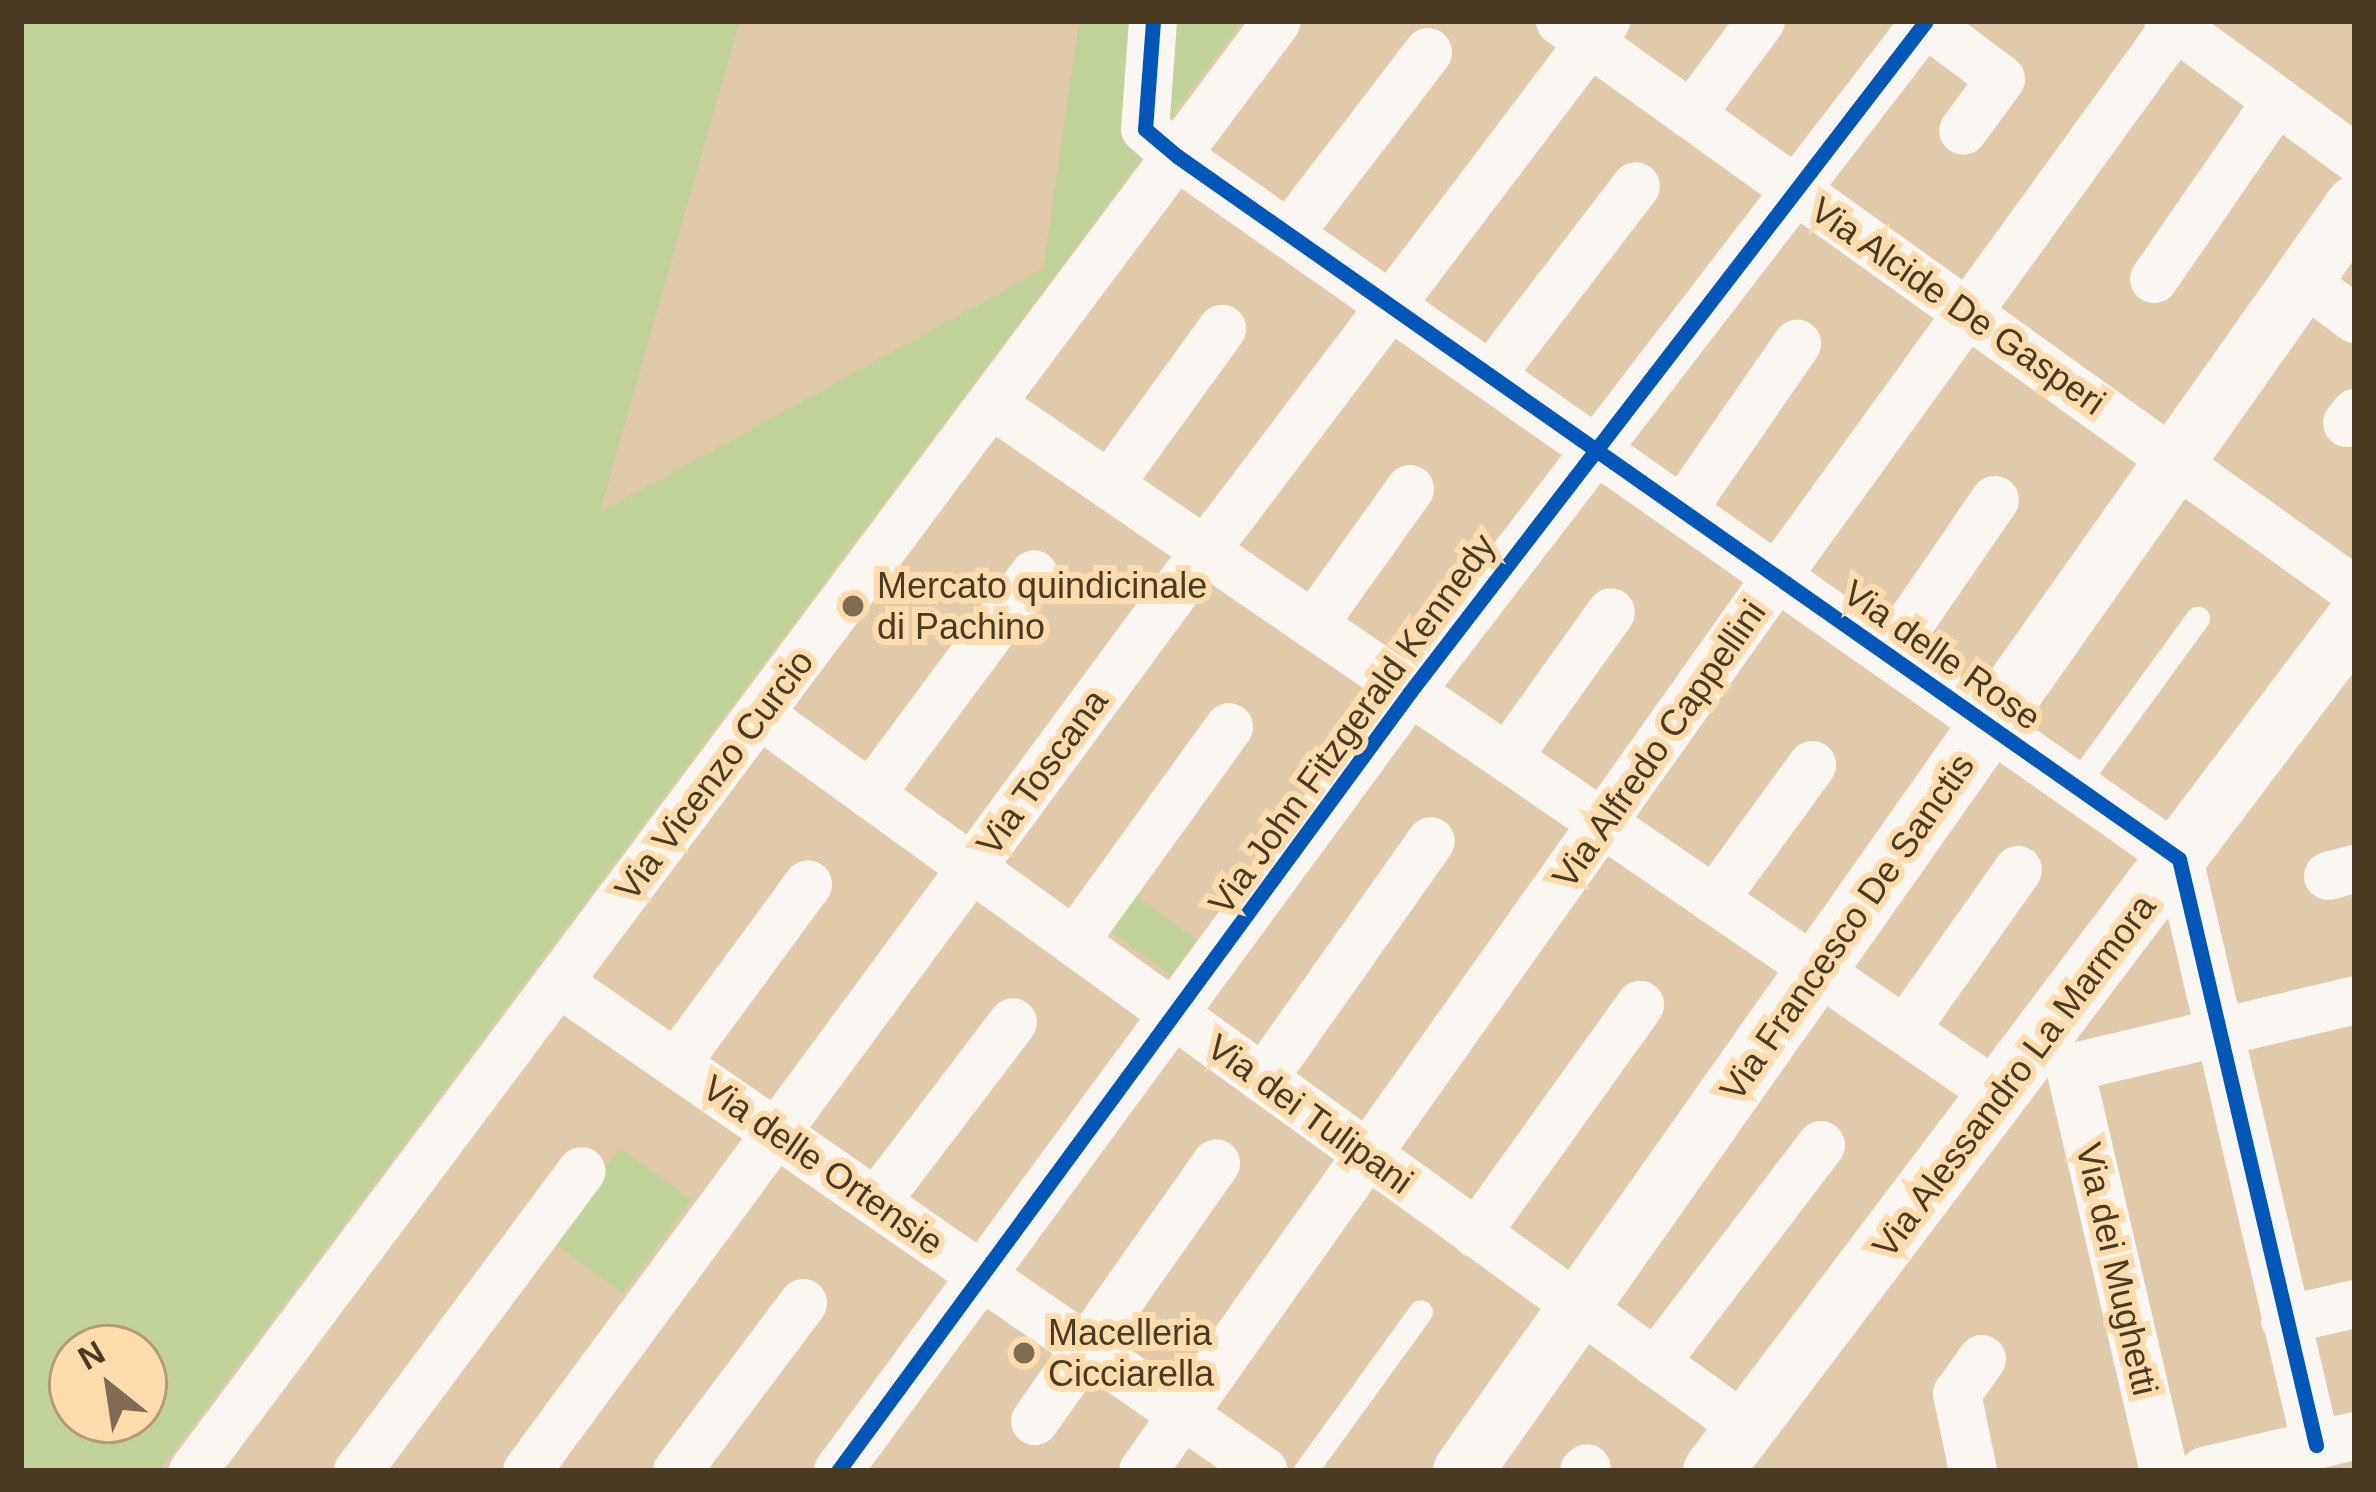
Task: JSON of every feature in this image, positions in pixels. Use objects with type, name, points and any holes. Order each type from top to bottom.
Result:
[{"type":"street","points":[[1153,21],[1145,129],[1177,155]]},
{"type":"street","name":"Via Vicenzo Curcio","points":[[202,1468],[1277,21]]},
{"type":"street","points":[[1691,115],[1761,21]]},
{"type":"street","points":[[1925,22],[2000,79],[1964,131]]},
{"type":"street","name":"Via John Fitzgerald Kennedy","points":[[838,1471],[1410,692],[1925,22]]},
{"type":"street","points":[[2174,23],[2355,158]]},
{"type":"street","name":"Via Alfredo Cappellini","points":[[1143,1471],[2174,23]]},
{"type":"street","name":"Via Alcide De Gasperi","points":[[1585,28],[1691,115],[2355,592]]},
{"type":"street","name":"Via Toscana","points":[[527,1471],[1204,550],[1391,305],[1585,28]]},
{"type":"street","points":[[1289,234],[1428,52]]},
{"type":"street","points":[[2154,279],[2276,102]]},
{"type":"street","name":"Via delle Rose","points":[[1177,155],[2179,859]]},
{"type":"street","points":[[1491,375],[1636,186]]},
{"type":"street","name":"Via Francesco De Sanctis","points":[[1463,1471],[2355,206]]},
{"type":"street","points":[[2302,280],[2355,320]]},
{"type":"street","points":[[1109,485],[1222,328]]},
{"type":"street","points":[[1683,509],[1796,344]]},
{"type":"street","points":[[991,404],[1999,1095]]},
{"type":"street","points":[[1313,625],[1409,489]]},
{"type":"street","points":[[1889,654],[1995,500]]},
{"type":"street","points":[[870,795],[1034,574]]},
{"type":"street","points":[[1507,758],[1610,612]]},
{"type":"street","name":"Via Alessandro La Marmora","points":[[1730,1450],[1999,1095],[2054,1056],[2179,859],[2355,622]]},
{"type":"street","name":"Via dei Tulipani","points":[[759,714],[1655,1363],[1730,1450]]},
{"type":"street","points":[[1074,942],[1229,727]]},
{"type":"street","points":[[1714,900],[1813,765]]},
{"type":"street","points":[[1263,1079],[1431,841]]},
{"type":"street","points":[[2179,859],[2215,1033],[2285,1320],[2335,1441],[2204,1471]]},
{"type":"street","points":[[1905,1030],[2018,870]]},
{"type":"street","points":[[676,1064],[808,884]]},
{"type":"street","name":"Via delle Ortensie","points":[[559,983],[1264,1471]]},
{"type":"street","points":[[2054,1056],[2215,1033],[2355,1000]]},
{"type":"street","points":[[1476,1234],[1640,1005]]},
{"type":"street","points":[[876,1202],[1013,1022]]},
{"type":"street","name":"Via dei Mughetti","points":[[2054,1056],[2164,1471]]},
{"type":"street","points":[[1655,1363],[1821,1145]]},
{"type":"street","points":[[1035,1421],[1216,1163]]},
{"type":"street","points":[[358,1471],[582,1171]]},
{"type":"street","points":[[677,1471],[803,1303]]},
{"type":"street","points":[[2285,1320],[2355,1304]]},
{"type":"street","points":[[1973,1471],[1957,1394],[1982,1359]]},
{"type":"lane","points":[[2076,786],[2198,619]]},
{"type":"lane","points":[[1306,1471],[1421,1312]]},
{"type":"green space","points":[[21,21],[740,21],[600,512],[1043,269],[1078,27],[1081,21],[1135,21],[1130,129],[1141,160],[159,1471],[21,1471]]},
{"type":"green space","points":[[1166,21],[1243,21],[1164,126]]},
{"type":"green space","points":[[1132,893],[1197,940],[1171,976],[1106,929]]},
{"type":"green space","points":[[620,1148],[691,1200],[623,1294],[552,1242]]},
{"type":"cycle path","points":[[1153,21],[1145,129],[1177,156],[2179,859],[2316,1445]]},
{"type":"cycle path","points":[[838,1471],[1410,692],[1926,21]]},
{"type":"place","name":"Mercato quindicinale di Pachino","points":[[853,606]]},
{"type":"place","name":"Macelleria Cicciarella","points":[[1024,1353]]}]
